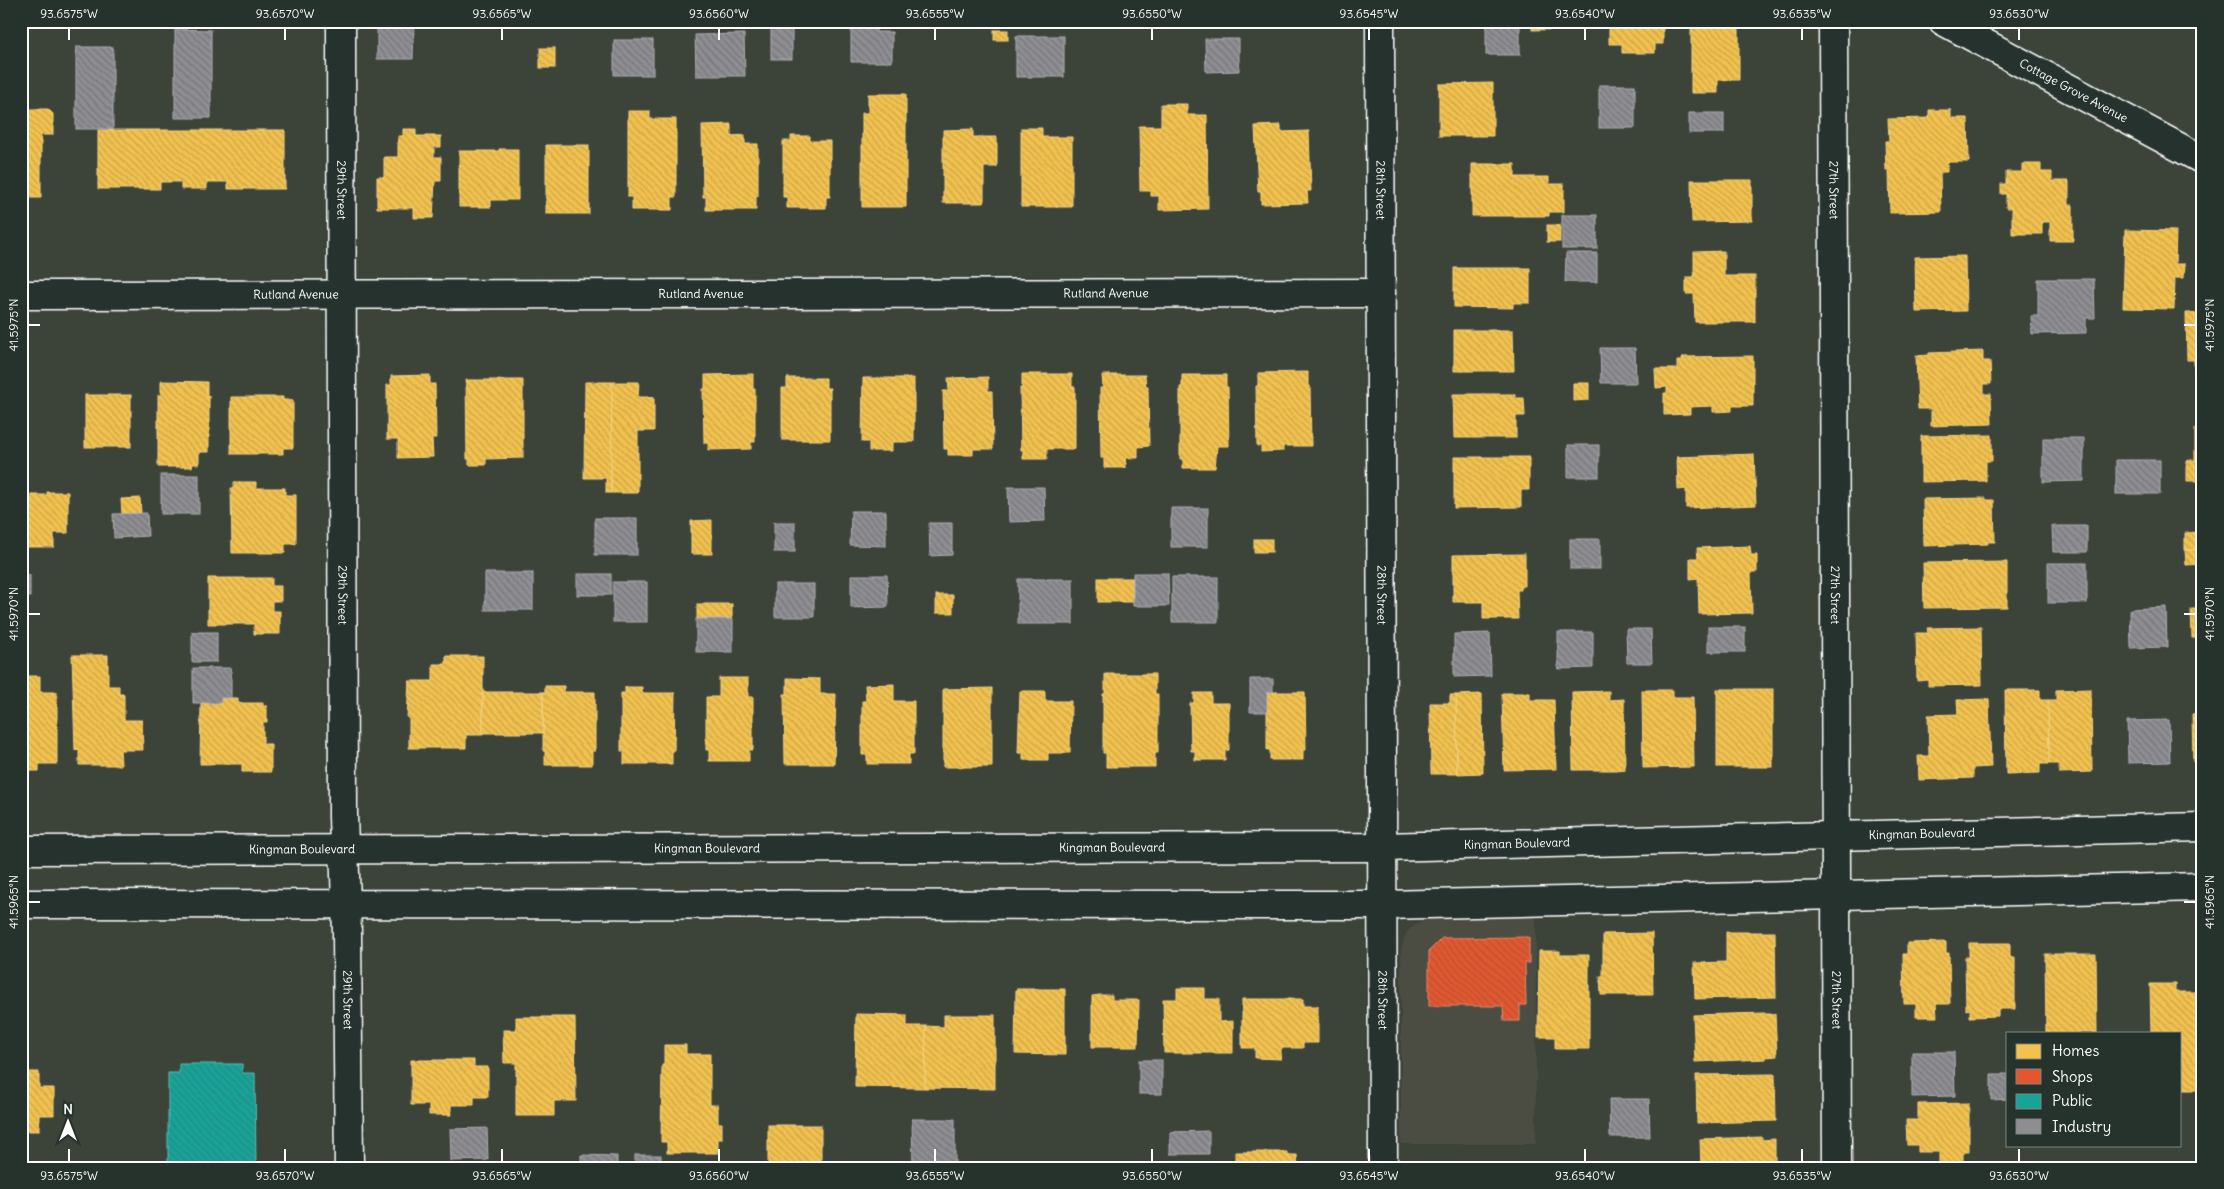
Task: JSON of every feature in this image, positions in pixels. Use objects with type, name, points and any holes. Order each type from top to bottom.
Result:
[{"type":"street","name":"29th Street","points":[[342,21],[344,849],[348,1168]]},
{"type":"street","name":"28th Street","points":[[1380,21],[1383,1168]]},
{"type":"street","name":"27th Street","points":[[1833,21],[1837,1168]]},
{"type":"street","name":"Cottage Grove Avenue","points":[[1943,21],[2203,160]]},
{"type":"street","name":"Rutland Avenue","points":[[21,295],[1381,293]]},
{"type":"street","name":"Kingman Boulevard","points":[[21,850],[1382,847],[2203,828]]},
{"type":"street","points":[[21,904],[1382,905],[2203,888]]},
{"type":"shaded area","points":[[1536,917],[1536,1144],[1401,1144],[1401,951],[1405,935],[1411,928],[1425,920]]},
{"type":"building: Homes","points":[[1532,21],[1582,21],[1582,29],[1532,30]]},
{"type":"building: Homes","points":[[1609,21],[1663,21],[1663,44],[1655,44],[1655,53],[1622,53],[1622,44],[1609,44]]},
{"type":"building: Homes","points":[[1691,21],[1739,21],[1739,80],[1718,80],[1718,93],[1691,93]]},
{"type":"building: Homes","points":[[994,30],[1008,30],[1008,40],[994,40]]},
{"type":"building: Homes","points":[[540,48],[555,48],[555,68],[540,68]]},
{"type":"building: Homes","points":[[1493,83],[1493,136],[1439,136],[1439,84]]},
{"type":"building: Homes","points":[[868,94],[906,94],[906,207],[862,207],[862,113],[868,113]]},
{"type":"building: Homes","points":[[1161,104],[1187,104],[1187,115],[1207,115],[1208,209],[1159,210],[1159,196],[1151,196],[1151,191],[1140,191],[1139,126],[1161,126]]},
{"type":"building: Homes","points":[[23,109],[48,109],[53,114],[53,135],[41,135],[41,198],[21,198]]},
{"type":"building: Homes","points":[[1929,110],[1951,110],[1951,118],[1968,118],[1969,162],[1947,162],[1947,172],[1940,172],[1941,212],[1890,213],[1889,170],[1886,170],[1885,141],[1889,141],[1888,119],[1929,118]]},
{"type":"building: Homes","points":[[628,111],[650,111],[650,119],[676,119],[676,197],[672,197],[672,210],[632,210],[632,197],[628,197]]},
{"type":"building: Homes","points":[[731,124],[731,136],[745,135],[745,144],[758,144],[758,196],[756,197],[756,210],[706,210],[706,197],[703,197],[702,125]]},
{"type":"building: Homes","points":[[1281,125],[1281,132],[1309,131],[1311,191],[1307,191],[1308,203],[1261,204],[1261,192],[1258,192],[1255,126]]},
{"type":"building: Homes","points":[[1021,128],[1042,128],[1042,137],[1072,137],[1072,207],[1021,207]]},
{"type":"building: Homes","points":[[403,129],[416,129],[416,136],[441,136],[441,147],[434,147],[434,157],[441,157],[441,181],[435,181],[433,218],[414,218],[414,208],[377,208],[377,177],[384,177],[384,157],[398,157],[398,136],[403,136]]},
{"type":"building: Homes","points":[[973,129],[973,137],[997,137],[997,167],[984,167],[984,203],[943,203],[943,130]]},
{"type":"building: Homes","points":[[98,130],[285,130],[285,189],[228,189],[228,182],[207,182],[207,189],[181,189],[181,182],[160,182],[160,189],[98,189]]},
{"type":"building: Homes","points":[[791,136],[810,136],[810,141],[830,141],[830,197],[826,197],[826,208],[787,208],[787,197],[783,197],[783,141],[791,141]]},
{"type":"building: Homes","points":[[546,145],[589,145],[589,214],[546,214]]},
{"type":"building: Homes","points":[[499,149],[518,149],[518,200],[491,200],[491,207],[459,207],[459,151],[499,151]]},
{"type":"building: Homes","points":[[1472,164],[1515,164],[1515,177],[1549,177],[1549,184],[1564,184],[1564,212],[1549,212],[1549,216],[1472,216]]},
{"type":"building: Homes","points":[[2022,164],[2041,164],[2041,172],[2052,172],[2052,181],[2069,181],[2069,205],[2073,205],[2073,241],[2050,241],[2050,222],[2042,222],[2042,234],[2012,234],[2012,208],[2006,208],[2006,194],[2001,194],[2001,184],[2006,184],[2006,172],[2022,172]]},
{"type":"building: Homes","points":[[1691,180],[1752,180],[1752,221],[1692,222]]},
{"type":"building: Homes","points":[[1547,225],[1560,225],[1560,242],[1547,242]]},
{"type":"building: Homes","points":[[2125,230],[2176,231],[2175,264],[2185,264],[2184,278],[2175,278],[2174,309],[2123,308]]},
{"type":"building: Homes","points":[[1724,251],[1724,276],[1755,276],[1755,322],[1695,322],[1694,294],[1686,294],[1686,277],[1694,277],[1694,252]]},
{"type":"building: Homes","points":[[1965,256],[1966,311],[1916,312],[1915,257]]},
{"type":"building: Homes","points":[[1454,268],[1530,268],[1530,303],[1513,303],[1513,308],[1454,307]]},
{"type":"building: Homes","points":[[2186,313],[2203,313],[2203,367],[2194,367],[2194,360],[2187,360]]},
{"type":"building: Homes","points":[[1454,330],[1513,330],[1514,371],[1454,371]]},
{"type":"building: Homes","points":[[1983,351],[1983,361],[1990,361],[1991,384],[1984,384],[1984,394],[1991,394],[1992,424],[1931,426],[1931,409],[1918,409],[1916,356],[1929,355],[1929,353]]},
{"type":"building: Homes","points":[[1753,356],[1753,406],[1732,406],[1732,411],[1713,412],[1713,406],[1690,407],[1690,414],[1664,415],[1664,393],[1667,393],[1667,387],[1656,388],[1655,369],[1677,369],[1677,361],[1682,361],[1682,357]]},
{"type":"building: Homes","points":[[1308,372],[1311,446],[1283,446],[1283,451],[1261,452],[1261,446],[1257,446],[1256,386],[1258,386],[1258,373]]},
{"type":"building: Homes","points":[[753,374],[753,389],[755,389],[755,442],[751,442],[751,449],[708,450],[708,443],[704,443],[703,389],[705,389],[705,375]]},
{"type":"building: Homes","points":[[1022,374],[1072,374],[1072,387],[1075,387],[1075,449],[1047,449],[1047,459],[1023,459],[1023,450],[1021,450],[1020,388],[1022,388]]},
{"type":"building: Homes","points":[[430,375],[430,384],[435,384],[436,438],[432,438],[433,457],[398,458],[398,439],[387,439],[387,385],[391,385],[391,376]]},
{"type":"building: Homes","points":[[1102,375],[1145,375],[1146,387],[1148,387],[1149,446],[1138,447],[1138,458],[1126,458],[1126,468],[1104,468],[1104,458],[1101,458],[1100,388],[1103,388]]},
{"type":"building: Homes","points":[[1182,375],[1226,375],[1229,446],[1217,446],[1215,468],[1183,468],[1183,459],[1180,459],[1180,387],[1182,387]]},
{"type":"building: Homes","points":[[988,377],[988,391],[992,391],[993,449],[973,449],[973,455],[948,455],[948,449],[944,449],[943,391],[949,391],[948,378]]},
{"type":"building: Homes","points":[[787,378],[826,378],[826,388],[830,388],[830,440],[782,440],[782,388],[787,388]]},
{"type":"building: Homes","points":[[863,378],[914,378],[914,442],[892,442],[892,451],[869,451],[869,442],[862,442]]},
{"type":"building: Homes","points":[[466,380],[523,380],[523,458],[486,459],[486,465],[469,465],[469,459],[467,459]]},
{"type":"building: Homes","points":[[161,381],[207,382],[207,396],[209,396],[209,452],[199,452],[199,464],[193,464],[192,467],[158,467],[158,395],[161,395]]},
{"type":"building: Homes","points":[[585,382],[612,382],[611,493],[606,493],[606,478],[584,478]]},
{"type":"building: Homes","points":[[612,382],[639,382],[638,397],[654,397],[654,431],[638,431],[638,493],[611,493]]},
{"type":"building: Homes","points":[[1573,383],[1589,383],[1589,400],[1573,401]]},
{"type":"building: Homes","points":[[1453,394],[1515,394],[1515,398],[1524,398],[1525,416],[1516,416],[1516,438],[1454,438]]},
{"type":"building: Homes","points":[[85,395],[131,395],[131,447],[85,447]]},
{"type":"building: Homes","points":[[231,397],[283,397],[283,400],[293,400],[293,448],[283,448],[283,454],[231,454]]},
{"type":"building: Homes","points":[[2195,428],[2203,428],[2203,481],[2187,481],[2187,460],[2195,460]]},
{"type":"building: Homes","points":[[1992,435],[1992,461],[1986,461],[1986,481],[1921,482],[1921,436]]},
{"type":"building: Homes","points":[[1754,454],[1756,505],[1686,508],[1686,489],[1678,490],[1677,457]]},
{"type":"building: Homes","points":[[1454,457],[1529,457],[1529,490],[1521,490],[1521,507],[1454,508]]},
{"type":"building: Homes","points":[[234,482],[256,482],[256,488],[285,488],[285,495],[296,495],[296,544],[285,544],[285,553],[232,553],[231,488],[234,488]]},
{"type":"building: Homes","points":[[47,492],[68,492],[68,533],[54,533],[54,547],[26,547],[26,532],[21,532],[21,516],[26,516],[26,495],[47,495]]},
{"type":"building: Homes","points":[[140,498],[141,513],[122,514],[121,499]]},
{"type":"building: Homes","points":[[1986,498],[1986,500],[1994,500],[1995,542],[1987,542],[1988,544],[1924,546],[1923,499]]},
{"type":"building: Homes","points":[[712,520],[712,554],[691,554],[691,521]]},
{"type":"building: Homes","points":[[2200,521],[2203,521],[2203,550],[2185,550],[2185,533],[2200,532]]},
{"type":"building: Homes","points":[[1254,539],[1272,539],[1272,552],[1254,552]]},
{"type":"building: Homes","points":[[1750,546],[1751,555],[1757,555],[1757,572],[1751,572],[1752,613],[1699,614],[1698,578],[1690,579],[1690,558],[1698,558],[1697,548]]},
{"type":"building: Homes","points":[[2185,550],[2203,550],[2203,564],[2186,565]]},
{"type":"building: Homes","points":[[1525,554],[1525,586],[1521,586],[1521,590],[1517,590],[1518,619],[1483,619],[1483,602],[1453,602],[1453,555]]},
{"type":"building: Homes","points":[[2007,562],[2007,607],[1924,608],[1923,563]]},
{"type":"building: Homes","points":[[208,578],[272,578],[272,586],[281,586],[281,601],[272,601],[272,611],[280,611],[280,634],[254,634],[254,624],[208,624]]},
{"type":"building: Homes","points":[[1098,578],[1133,578],[1133,602],[1098,602]]},
{"type":"building: Homes","points":[[936,595],[953,595],[953,613],[936,613]]},
{"type":"building: Homes","points":[[697,604],[732,604],[732,619],[697,619]]},
{"type":"building: Homes","points":[[2191,609],[2203,609],[2203,653],[2200,653],[2199,638],[2192,638]]},
{"type":"building: Homes","points":[[1981,627],[1982,685],[1928,686],[1928,680],[1917,681],[1916,633],[1928,633],[1927,628]]},
{"type":"building: Homes","points":[[72,655],[108,655],[108,686],[119,686],[119,694],[124,694],[124,720],[142,720],[143,750],[120,750],[121,765],[79,765],[79,750],[75,750]]},
{"type":"building: Homes","points":[[446,656],[483,656],[483,735],[466,735],[466,748],[409,748],[409,718],[407,718],[409,681],[433,681],[433,664],[446,664]]},
{"type":"building: Homes","points":[[1105,674],[1155,674],[1155,694],[1158,694],[1158,753],[1155,753],[1155,767],[1106,767],[1106,753],[1103,753]]},
{"type":"building: Homes","points":[[21,676],[40,676],[40,692],[57,692],[57,764],[39,764],[39,771],[21,771]]},
{"type":"building: Homes","points":[[719,678],[748,678],[748,697],[753,697],[753,750],[749,750],[749,761],[709,761],[709,750],[706,750],[706,697],[719,697]]},
{"type":"building: Homes","points":[[787,678],[820,679],[820,694],[836,694],[834,764],[785,764],[784,694],[787,694]]},
{"type":"building: Homes","points":[[894,684],[894,701],[914,701],[914,754],[909,754],[909,764],[867,764],[867,755],[862,755],[862,701],[866,701],[865,685]]},
{"type":"building: Homes","points":[[545,686],[564,686],[564,692],[595,692],[595,751],[592,751],[592,765],[545,765],[545,751],[543,751],[543,692],[545,692]]},
{"type":"building: Homes","points":[[625,687],[642,687],[642,693],[675,693],[672,764],[624,764],[624,751],[621,751],[621,693],[625,693]]},
{"type":"building: Homes","points":[[992,688],[992,767],[943,767],[943,689]]},
{"type":"building: Homes","points":[[1717,689],[1773,689],[1773,767],[1717,767]]},
{"type":"building: Homes","points":[[2091,689],[2092,772],[2059,773],[2059,764],[2049,764],[2048,700],[2056,700],[2056,690]]},
{"type":"building: Homes","points":[[1642,690],[1673,690],[1673,697],[1693,697],[1694,767],[1643,768]]},
{"type":"building: Homes","points":[[2005,690],[2040,690],[2040,700],[2048,700],[2049,764],[2040,764],[2040,773],[2006,774]]},
{"type":"building: Homes","points":[[1020,691],[1045,691],[1045,701],[1071,701],[1070,753],[1048,753],[1048,760],[1023,760],[1023,753],[1018,753]]},
{"type":"building: Homes","points":[[1609,691],[1609,700],[1624,699],[1625,770],[1573,770],[1572,692]]},
{"type":"building: Homes","points":[[483,692],[543,692],[543,733],[483,733]]},
{"type":"building: Homes","points":[[1267,692],[1305,692],[1306,750],[1303,750],[1303,760],[1270,760],[1270,750],[1267,750]]},
{"type":"building: Homes","points":[[1194,693],[1211,693],[1211,703],[1229,703],[1229,750],[1225,751],[1225,760],[1195,760],[1195,751],[1191,751],[1190,703],[1194,703]]},
{"type":"building: Homes","points":[[1502,693],[1530,693],[1530,700],[1554,700],[1556,769],[1504,770]]},
{"type":"building: Homes","points":[[1482,694],[1483,773],[1457,774],[1456,695]]},
{"type":"building: Homes","points":[[1450,695],[1456,695],[1457,774],[1431,774],[1430,703],[1450,703]]},
{"type":"building: Homes","points":[[221,698],[238,698],[238,703],[263,703],[263,706],[267,706],[267,722],[263,722],[263,744],[271,744],[271,772],[242,772],[242,764],[200,764],[201,703],[221,703]]},
{"type":"building: Homes","points":[[1989,699],[1991,767],[1973,768],[1973,778],[1919,780],[1918,756],[1929,756],[1928,715],[1958,714],[1957,700]]},
{"type":"building: Homes","points":[[2203,713],[2203,762],[2193,762],[2192,714]]},
{"type":"building: Homes","points":[[1726,932],[1775,932],[1776,997],[1695,999],[1694,963],[1726,962]]},
{"type":"building: Homes","points":[[1652,933],[1653,995],[1601,995],[1600,976],[1603,976],[1603,934]]},
{"type":"building: Homes","points":[[1946,942],[1946,953],[1949,953],[1950,1004],[1936,1004],[1937,1017],[1916,1017],[1916,1004],[1904,1004],[1903,954],[1907,954],[1907,943]]},
{"type":"building: Homes","points":[[1969,943],[2010,943],[2010,957],[2015,957],[2015,1009],[1998,1009],[1998,1016],[1970,1017],[1970,1009],[1966,1010],[1965,957],[1969,957]]},
{"type":"building: Homes","points":[[1539,951],[1560,951],[1560,955],[1589,955],[1589,1049],[1555,1049],[1555,1037],[1538,1037]]},
{"type":"building: Homes","points":[[2045,954],[2096,954],[2097,1032],[2046,1032]]},
{"type":"building: Homes","points":[[2150,984],[2175,984],[2175,992],[2203,992],[2203,1090],[2182,1090],[2182,1032],[2151,1032]]},
{"type":"building: Homes","points":[[1177,988],[1205,988],[1205,999],[1219,999],[1219,1022],[1233,1021],[1233,1053],[1164,1053],[1163,999],[1177,999]]},
{"type":"building: Homes","points":[[1016,989],[1065,989],[1065,1055],[1015,1054]]},
{"type":"building: Homes","points":[[1112,995],[1112,1000],[1139,1000],[1138,1047],[1092,1047],[1092,996]]},
{"type":"building: Homes","points":[[1242,999],[1303,999],[1303,1006],[1318,1006],[1318,1043],[1303,1043],[1303,1048],[1281,1048],[1281,1059],[1255,1058],[1255,1048],[1242,1048]]},
{"type":"building: Homes","points":[[856,1014],[907,1015],[907,1026],[926,1026],[925,1088],[855,1087]]},
{"type":"building: Homes","points":[[1775,1014],[1777,1056],[1766,1057],[1766,1059],[1695,1062],[1693,1015]]},
{"type":"building: Homes","points":[[944,1015],[995,1015],[995,1089],[925,1088],[926,1026],[944,1027]]},
{"type":"building: Homes","points":[[516,1017],[575,1017],[576,1101],[554,1101],[554,1116],[516,1116],[516,1063],[504,1063],[503,1030],[516,1030]]},
{"type":"building: Homes","points":[[664,1045],[686,1045],[686,1054],[710,1054],[710,1105],[718,1105],[718,1123],[722,1123],[722,1139],[718,1139],[718,1153],[667,1153],[667,1142],[661,1142]]},
{"type":"building: Homes","points":[[411,1060],[474,1060],[474,1067],[488,1067],[488,1097],[474,1097],[474,1105],[451,1105],[451,1115],[429,1115],[429,1105],[411,1105]]},
{"type":"building: Homes","points":[[21,1072],[39,1072],[39,1088],[54,1088],[54,1115],[39,1115],[39,1131],[25,1131],[25,1144],[21,1144]]},
{"type":"building: Homes","points":[[1775,1074],[1776,1121],[1697,1123],[1696,1075]]},
{"type":"building: Homes","points":[[1969,1103],[1969,1152],[1963,1152],[1963,1164],[1939,1164],[1939,1152],[1918,1152],[1918,1145],[1907,1145],[1906,1120],[1918,1120],[1918,1104]]},
{"type":"building: Homes","points":[[768,1125],[821,1125],[821,1168],[768,1168]]},
{"type":"building: Homes","points":[[1762,1137],[1762,1140],[1775,1139],[1775,1168],[1701,1168],[1700,1139]]},
{"type":"building: Homes","points":[[1235,1152],[1287,1152],[1287,1155],[1297,1155],[1298,1168],[1235,1168]]},
{"type":"building: Shops","points":[[1529,937],[1529,963],[1525,963],[1526,1005],[1520,1005],[1520,1021],[1504,1021],[1503,1006],[1429,1006],[1429,951],[1442,938]]},
{"type":"building: Public","points":[[179,1064],[242,1064],[242,1073],[255,1073],[256,1168],[168,1168],[168,1073],[179,1073]]},
{"type":"building: Industry","points":[[1486,24],[1520,24],[1520,55],[1486,55]]},
{"type":"building: Industry","points":[[377,27],[414,27],[413,59],[377,59]]},
{"type":"building: Industry","points":[[851,27],[876,27],[876,32],[892,32],[892,62],[851,62]]},
{"type":"building: Industry","points":[[771,28],[792,28],[792,59],[771,59]]},
{"type":"building: Industry","points":[[175,29],[211,30],[211,118],[175,118]]},
{"type":"building: Industry","points":[[744,34],[745,76],[696,76],[695,35]]},
{"type":"building: Industry","points":[[1016,36],[1064,36],[1064,77],[1016,77]]},
{"type":"building: Industry","points":[[1205,39],[1239,39],[1239,71],[1206,72]]},
{"type":"building: Industry","points":[[614,40],[653,40],[653,75],[614,75]]},
{"type":"building: Industry","points":[[76,47],[113,47],[113,129],[76,129]]},
{"type":"building: Industry","points":[[1599,85],[1635,85],[1635,128],[1599,128]]},
{"type":"building: Industry","points":[[1689,113],[1724,113],[1724,133],[1689,133]]},
{"type":"building: Industry","points":[[1562,215],[1597,215],[1597,249],[1562,249]]},
{"type":"building: Industry","points":[[1566,253],[1597,253],[1597,282],[1565,282]]},
{"type":"building: Industry","points":[[2038,279],[2094,279],[2095,318],[2086,318],[2086,333],[2032,334],[2031,316],[2038,316]]},
{"type":"building: Industry","points":[[1600,348],[1635,348],[1636,383],[1601,383]]},
{"type":"building: Industry","points":[[2043,438],[2084,438],[2084,481],[2043,482]]},
{"type":"building: Industry","points":[[1568,445],[1599,445],[1599,477],[1568,477]]},
{"type":"building: Industry","points":[[2116,460],[2160,460],[2160,494],[2116,494]]},
{"type":"building: Industry","points":[[161,475],[199,475],[199,514],[161,514]]},
{"type":"building: Industry","points":[[1008,487],[1044,487],[1045,521],[1009,522]]},
{"type":"building: Industry","points":[[1171,508],[1208,508],[1208,547],[1171,547]]},
{"type":"building: Industry","points":[[851,511],[886,511],[886,546],[850,545]]},
{"type":"building: Industry","points":[[147,513],[148,536],[114,538],[113,514]]},
{"type":"building: Industry","points":[[595,518],[637,518],[637,555],[595,555]]},
{"type":"building: Industry","points":[[774,522],[795,522],[795,552],[774,552]]},
{"type":"building: Industry","points":[[929,523],[952,523],[952,555],[930,556]]},
{"type":"building: Industry","points":[[2052,526],[2087,526],[2087,552],[2053,552]]},
{"type":"building: Industry","points":[[1570,539],[1600,539],[1600,569],[1570,569]]},
{"type":"building: Industry","points":[[2048,563],[2087,563],[2087,603],[2048,603]]},
{"type":"building: Industry","points":[[485,573],[533,573],[533,610],[485,610]]},
{"type":"building: Industry","points":[[1133,573],[1168,573],[1169,606],[1133,606]]},
{"type":"building: Industry","points":[[577,574],[611,574],[611,595],[577,595]]},
{"type":"building: Industry","points":[[21,575],[30,575],[30,597],[21,597]]},
{"type":"building: Industry","points":[[851,575],[887,575],[888,607],[851,608]]},
{"type":"building: Industry","points":[[1172,577],[1218,577],[1218,622],[1172,622]]},
{"type":"building: Industry","points":[[1018,579],[1073,579],[1073,624],[1018,624]]},
{"type":"building: Industry","points":[[613,582],[647,582],[647,622],[613,622]]},
{"type":"building: Industry","points":[[775,584],[814,584],[814,617],[775,617]]},
{"type":"building: Industry","points":[[2166,607],[2167,647],[2131,648],[2130,609]]},
{"type":"building: Industry","points":[[696,619],[733,619],[733,652],[696,652]]},
{"type":"building: Industry","points":[[1708,627],[1745,627],[1745,652],[1708,652]]},
{"type":"building: Industry","points":[[1626,629],[1651,629],[1652,663],[1627,663]]},
{"type":"building: Industry","points":[[192,632],[217,632],[217,662],[192,662]]},
{"type":"building: Industry","points":[[1558,632],[1593,632],[1593,668],[1558,669]]},
{"type":"building: Industry","points":[[1490,633],[1491,676],[1454,677],[1454,634]]},
{"type":"building: Industry","points":[[193,668],[231,668],[231,698],[221,698],[221,703],[193,703]]},
{"type":"building: Industry","points":[[1250,679],[1273,679],[1273,692],[1267,692],[1267,712],[1250,712]]},
{"type":"building: Industry","points":[[2169,720],[2170,762],[2128,763],[2127,721]]},
{"type":"building: Industry","points":[[1912,1052],[1954,1052],[1955,1096],[1912,1097]]},
{"type":"building: Industry","points":[[1139,1060],[1162,1060],[1162,1094],[1139,1094]]},
{"type":"building: Industry","points":[[1991,1074],[2006,1074],[2006,1099],[1991,1100]]},
{"type":"building: Industry","points":[[1609,1099],[1649,1099],[1650,1137],[1610,1137]]},
{"type":"building: Industry","points":[[912,1119],[955,1119],[955,1168],[913,1168]]},
{"type":"building: Industry","points":[[487,1128],[488,1160],[451,1161],[450,1129]]},
{"type":"building: Industry","points":[[1209,1131],[1209,1154],[1170,1154],[1170,1132]]},
{"type":"building: Industry","points":[[581,1155],[617,1156],[617,1168],[581,1168]]},
{"type":"building: Industry","points":[[635,1155],[661,1155],[661,1168],[635,1168]]}]
